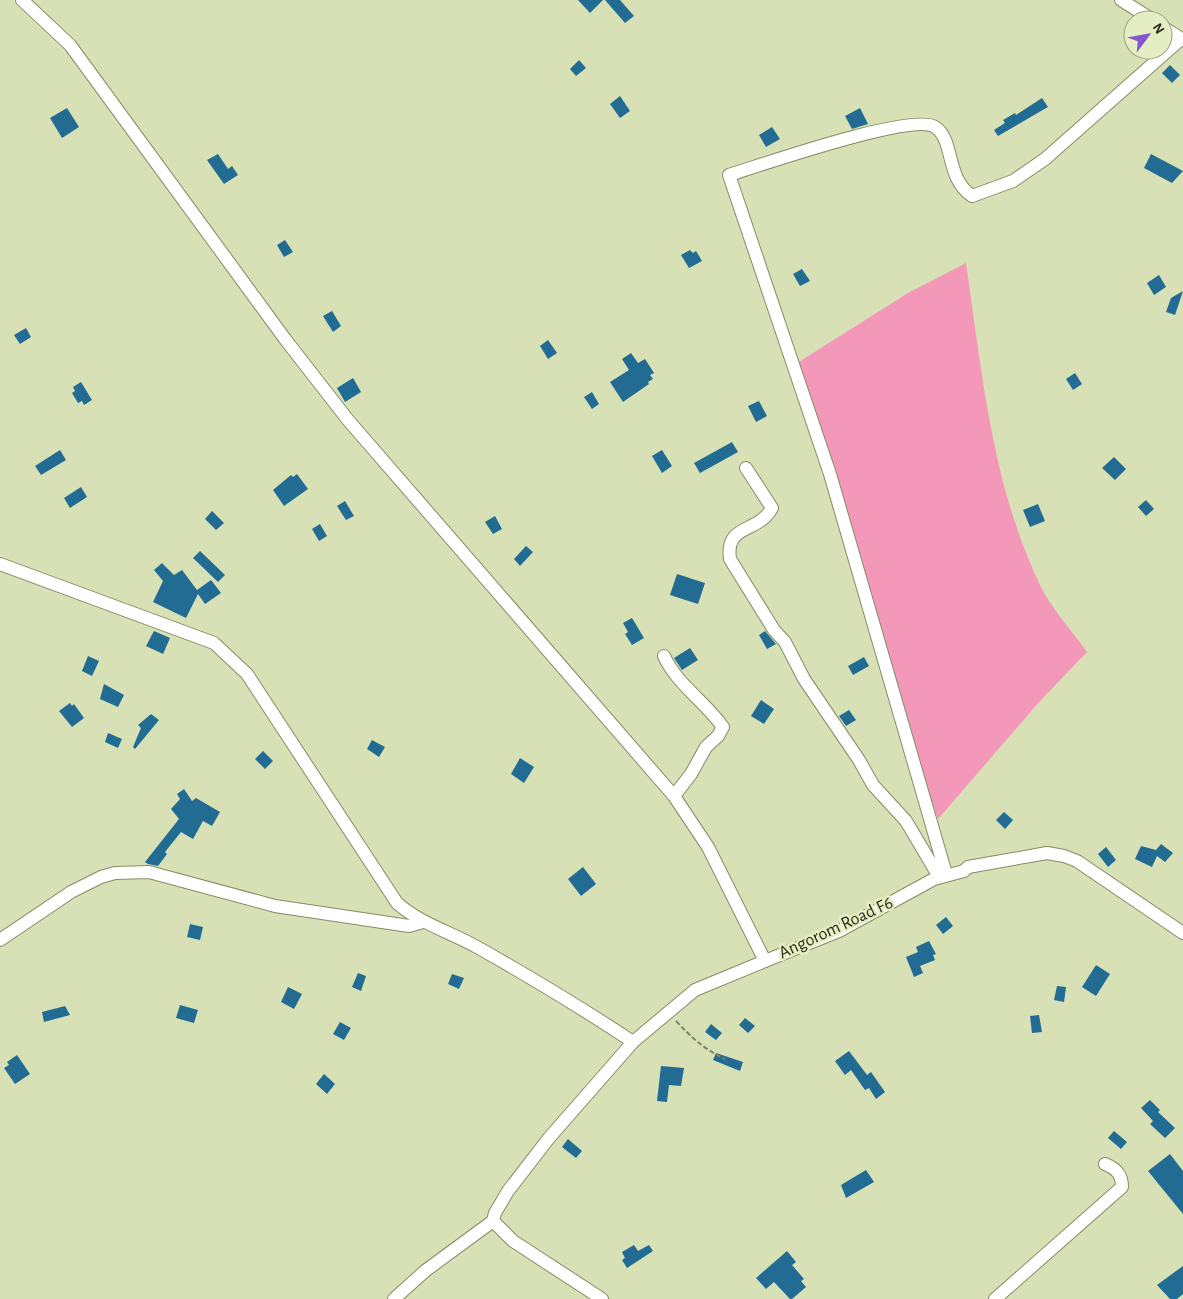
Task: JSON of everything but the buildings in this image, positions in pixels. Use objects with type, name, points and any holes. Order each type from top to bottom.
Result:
[{"type":"street","name":"Angorom Road F6","points":[[22,0],[70,45],[284,340],[348,420],[674,796],[708,847],[765,961],[839,931],[946,874],[977,865],[1047,853],[1064,856],[1119,888],[1183,933]]},
{"type":"street","points":[[1121,0],[1137,10]]},
{"type":"street","points":[[946,874],[830,474],[729,175],[894,126],[926,123],[936,127],[942,134],[953,170],[964,190],[972,196],[1013,181],[1045,159],[1182,39]]},
{"type":"street","points":[[746,468],[772,508],[767,517],[733,536],[728,547],[730,559],[774,630],[784,642],[804,679],[859,760],[873,785],[906,821],[935,870],[946,874]]},
{"type":"street","points":[[0,564],[214,643],[247,674],[272,709],[397,903],[423,922],[472,944],[530,977],[633,1042]]},
{"type":"street","points":[[664,656],[672,673],[713,712],[723,727],[718,736],[706,747],[691,774],[674,796]]},
{"type":"street","points":[[0,940],[70,892],[101,877],[115,873],[149,872],[275,906],[409,926],[423,922]]},
{"type":"street","points":[[394,1299],[425,1271],[493,1221],[495,1212],[508,1191],[550,1138],[633,1042],[695,990],[765,961]]},
{"type":"street","points":[[995,1299],[1122,1187],[1122,1178],[1114,1168],[1106,1164]]},
{"type":"street","points":[[493,1221],[513,1241],[602,1299]]},
{"type":"path","points":[[668,1012],[692,1039],[706,1050],[725,1059]]},
{"type":"shaded area","points":[[966,263],[991,428],[1011,509],[1024,549],[1041,587],[1056,612],[1087,652],[1040,701],[938,819],[893,692],[794,365],[908,293]]}]
